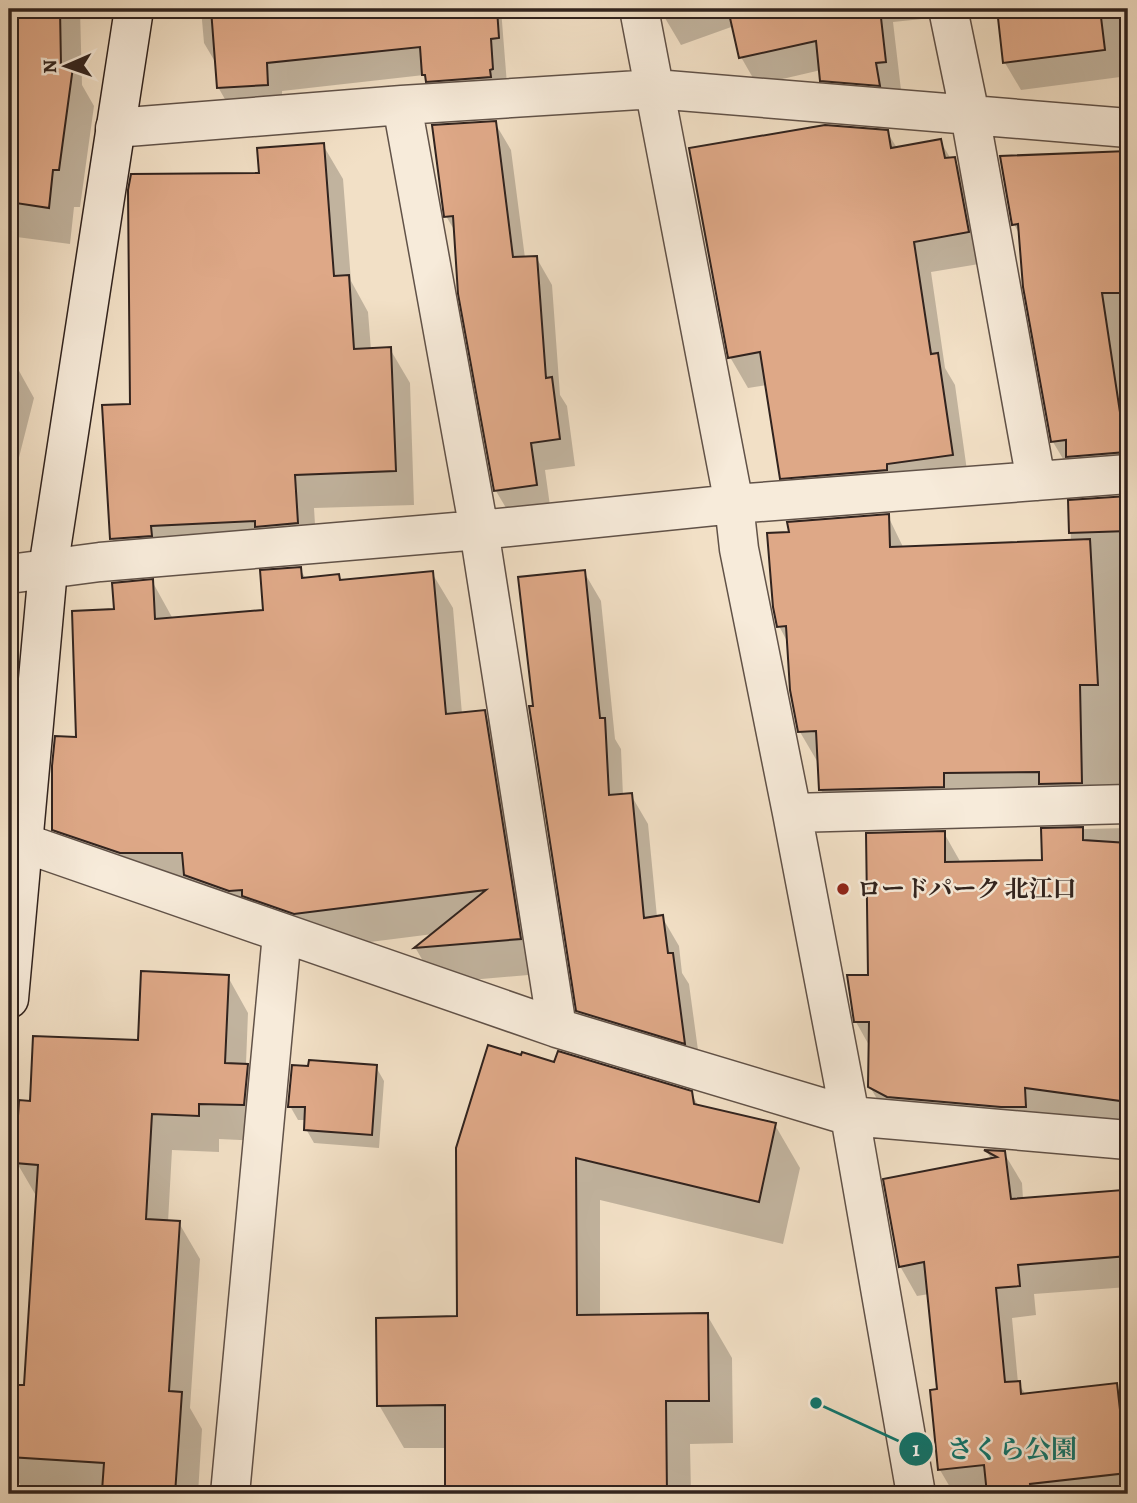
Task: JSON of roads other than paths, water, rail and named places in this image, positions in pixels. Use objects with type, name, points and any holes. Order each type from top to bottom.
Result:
[{"type":"street","points":[[9,999],[48,569],[134,9]]},
{"type":"street","points":[[639,9],[734,504],[739,549],[850,1116],[916,1494]]},
{"type":"street","points":[[948,9],[970,115],[1036,481]]},
{"type":"street","points":[[115,128],[402,105],[655,89],[1128,128]]},
{"type":"street","points":[[402,105],[479,530],[557,1028]]},
{"type":"street","points":[[9,574],[113,561],[479,530],[734,504],[1128,474]]},
{"type":"street","points":[[792,813],[1128,804]]},
{"type":"street","points":[[24,843],[557,1028],[850,1116],[1128,1140]]},
{"type":"street","points":[[230,1494],[282,934]]},
{"type":"place","name":"ロードパーク 北江口","points":[[843,889]]},
{"type":"place","name":"さくら公園","points":[[816,1403]]}]
